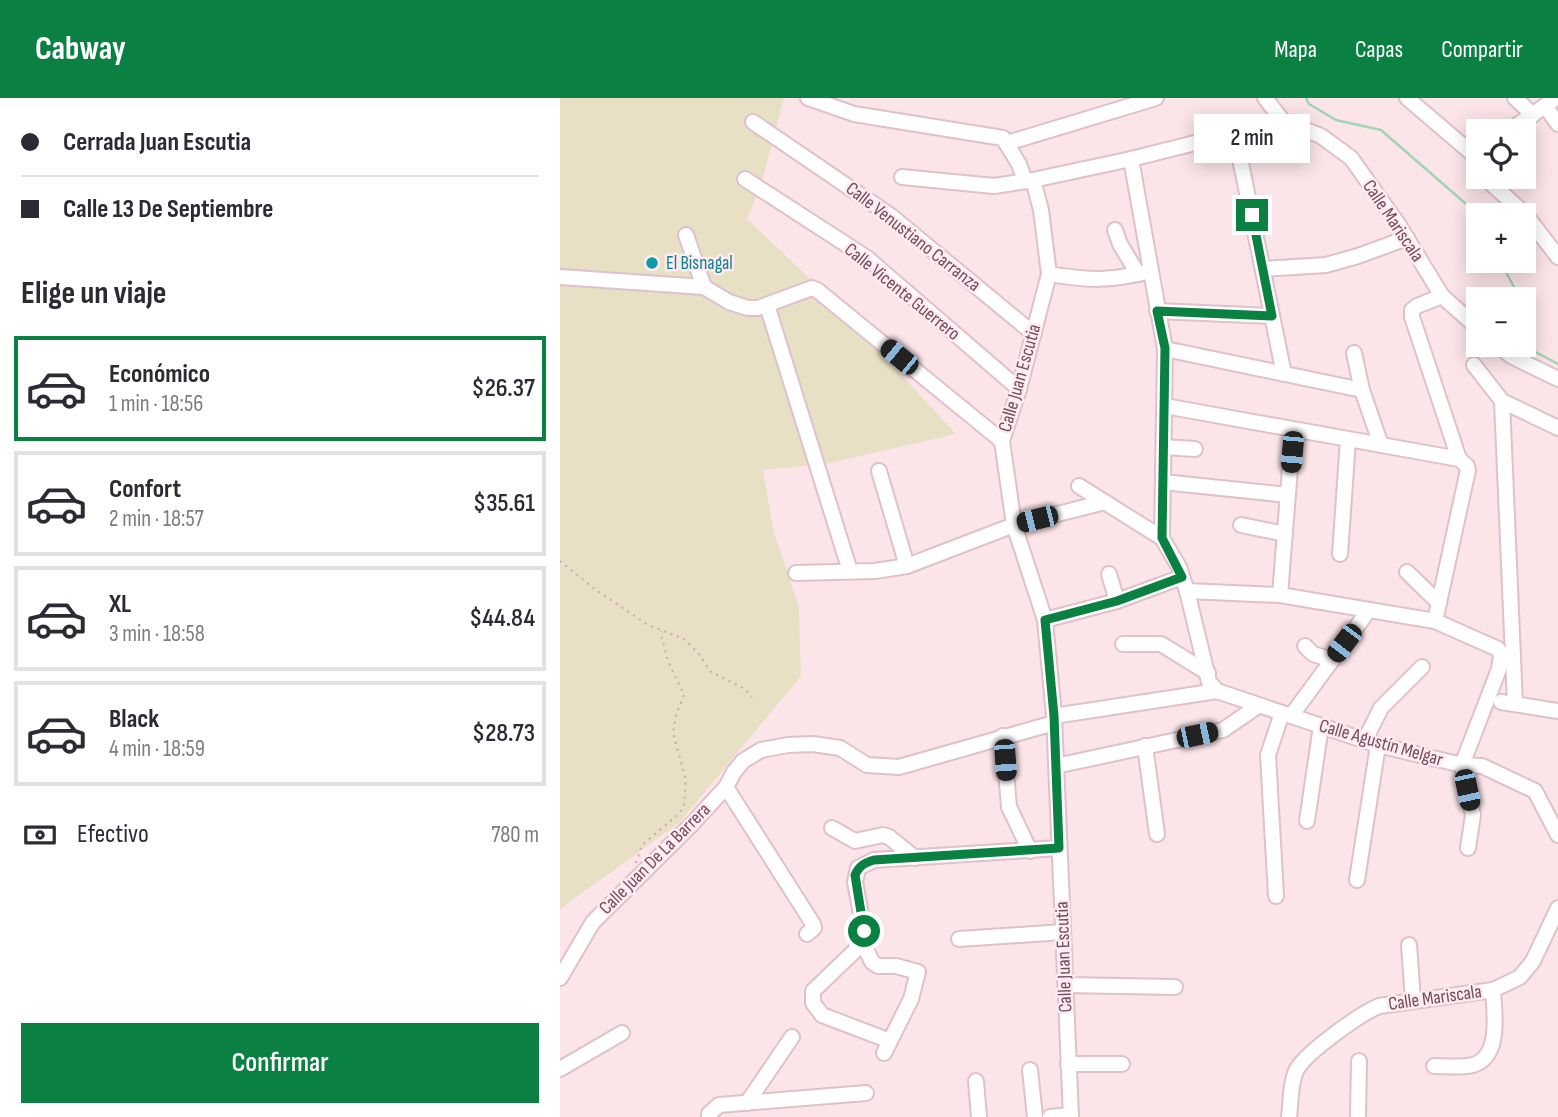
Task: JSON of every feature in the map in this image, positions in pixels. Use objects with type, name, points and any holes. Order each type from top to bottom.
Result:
[{"type":"street","points":[[808,98],[855,114],[1001,137],[1007,143],[1156,98]]},
{"type":"street","name":"Calle Mariscala","points":[[1265,98],[1290,123],[1321,136],[1351,158],[1407,238],[1442,296],[1466,317]]},
{"type":"street","points":[[1407,98],[1466,151]]},
{"type":"street","points":[[1515,98],[1544,106],[1558,124]]},
{"type":"street","points":[[1526,119],[1544,106]]},
{"type":"street","name":"Calle Venustiano Carranza","points":[[753,122],[891,216],[1034,334]]},
{"type":"street","points":[[902,177],[994,186],[1029,181],[1290,123]]},
{"type":"street","points":[[1235,134],[1284,374]]},
{"type":"street","name":"Calle Juan Escutia","points":[[1007,143],[1029,181],[1041,210],[1049,274],[1019,389],[1002,441],[1014,524],[1045,620],[1054,719],[1071,1116]]},
{"type":"street","points":[[1132,159],[1144,272],[1157,311],[1165,348],[1162,538],[1187,591],[1211,682]]},
{"type":"street","name":"Calle Vicente Guerrero","points":[[745,179],[867,258],[1019,389]]},
{"type":"street","points":[[1497,189],[1525,214],[1558,257]]},
{"type":"street","points":[[1115,230],[1120,244],[1144,272]]},
{"type":"street","points":[[686,235],[704,287]]},
{"type":"street","points":[[1263,269],[1326,265],[1407,238]]},
{"type":"street","points":[[1049,274],[1103,280],[1144,272]]},
{"type":"street","points":[[560,277],[704,287],[729,302],[748,308],[766,305],[812,288],[1002,441]]},
{"type":"street","points":[[1435,621],[1468,470],[1459,459],[1412,317],[1412,310],[1417,306],[1442,296]]},
{"type":"street","points":[[766,305],[850,571]]},
{"type":"street","points":[[1157,311],[1272,316]]},
{"type":"street","points":[[1165,348],[1362,390]]},
{"type":"street","points":[[1354,353],[1362,390],[1381,445]]},
{"type":"street","points":[[1513,357],[1558,379]]},
{"type":"street","points":[[1474,365],[1502,401],[1558,428]]},
{"type":"street","points":[[1502,401],[1508,703],[1558,711]]},
{"type":"street","points":[[1165,406],[1459,459]]},
{"type":"street","points":[[1280,595],[1293,430]]},
{"type":"street","points":[[1340,554],[1348,440]]},
{"type":"street","points":[[1164,447],[1195,449]]},
{"type":"street","points":[[879,471],[907,566]]},
{"type":"street","points":[[1163,482],[1288,495]]},
{"type":"street","points":[[1079,486],[1162,538]]},
{"type":"street","points":[[796,573],[875,571],[907,566],[1014,524],[1105,502]]},
{"type":"street","points":[[1241,525],[1285,534]]},
{"type":"street","points":[[1407,572],[1439,603]]},
{"type":"street","points":[[1109,574],[1117,601]]},
{"type":"street","points":[[1045,620],[1117,601],[1182,577]]},
{"type":"street","points":[[1187,591],[1280,595],[1435,621],[1498,649],[1501,656],[1499,669],[1462,765],[1473,816],[1468,848]]},
{"type":"street","points":[[1276,896],[1268,755],[1286,714],[1332,660],[1369,610]]},
{"type":"street","points":[[1123,644],[1161,644],[1211,682]]},
{"type":"street","points":[[1305,646],[1313,654],[1332,660]]},
{"type":"street","points":[[1357,880],[1372,742],[1381,708],[1422,667]]},
{"type":"street","name":"Calle Agustín Melgar","points":[[761,750],[813,744],[840,748],[867,765],[899,766],[1054,719],[1211,682],[1258,706],[1372,742],[1462,765],[1482,766],[1531,787],[1538,795],[1558,835]]},
{"type":"street","points":[[1056,766],[1223,730],[1258,706]]},
{"type":"street","points":[[1307,821],[1321,726]]},
{"type":"street","points":[[1003,736],[1009,807],[1030,851]]},
{"type":"street","points":[[1145,747],[1157,834]]},
{"type":"street","name":"Calle Juan De La Barrera","points":[[560,978],[593,922],[726,786],[743,761],[761,750]]},
{"type":"street","points":[[726,786],[813,924],[814,928],[807,934]]},
{"type":"street","points":[[832,828],[855,841],[883,835],[889,837],[915,858]]},
{"type":"street","points":[[863,943],[813,991],[813,1003],[822,1015],[887,1047],[911,999],[918,972],[896,966],[874,965],[863,943],[864,931],[855,883],[858,867],[874,860],[1059,848]]},
{"type":"street","name":"Calle Mariscala","points":[[1289,1117],[1297,1069],[1364,1012],[1379,1006],[1413,1000],[1493,990],[1520,977],[1533,961],[1558,908]]},
{"type":"street","points":[[959,939],[1063,932]]},
{"type":"street","points":[[1409,945],[1413,1000]]},
{"type":"street","points":[[1066,985],[1175,987]]},
{"type":"street","points":[[1434,1066],[1476,1064],[1492,1046],[1495,1037],[1493,990]]},
{"type":"street","points":[[560,1069],[622,1032]]},
{"type":"street","points":[[747,1102],[792,1037]]},
{"type":"street","points":[[1358,1117],[1359,1060]]},
{"type":"street","points":[[1068,1064],[1122,1064]]},
{"type":"street","points":[[1031,1070],[1035,1117]]},
{"type":"street","points":[[976,1081],[979,1117]]},
{"type":"street","points":[[711,1113],[719,1105],[866,1093]]},
{"type":"street","points":[[1050,1117],[1071,1116]]},
{"type":"path","points":[[560,561],[596,590],[648,625],[684,639],[699,654],[711,672],[745,689],[752,697]]},
{"type":"path","points":[[636,865],[644,841],[680,813],[686,792],[686,780],[673,733],[676,715],[684,695],[668,661],[660,631]]},
{"type":"shaded area","points":[[560,98],[784,98],[761,185],[747,219],[824,292],[956,434],[825,464],[763,470],[774,533],[799,607],[801,676],[679,823],[560,909]]},
{"type":"waterway","points":[[1306,98],[1309,104],[1336,120],[1381,130],[1466,204]]},
{"type":"waterway","points":[[1506,273],[1514,287]]},
{"type":"waterway","points":[[1536,352],[1558,364]]},
{"type":"place","name":"El Bisnagal","points":[[652,263]]},
{"type":"route","points":[[864,931],[855,875],[858,867],[865,863],[874,860],[1059,848],[1054,716],[1045,620],[1117,601],[1182,577],[1162,538],[1165,348],[1157,311],[1272,316],[1252,215]]}]
